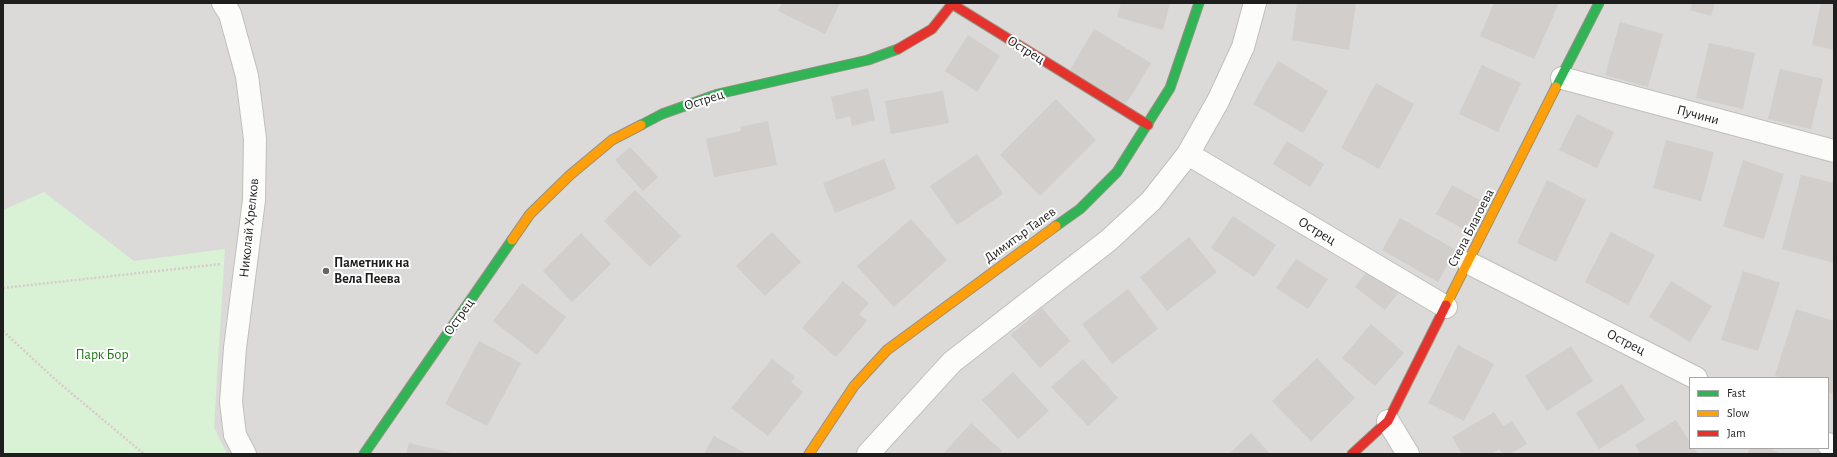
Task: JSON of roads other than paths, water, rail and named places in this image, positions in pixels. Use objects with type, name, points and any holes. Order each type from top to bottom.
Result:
[{"type":"street","name":"Николай Хрелков","points":[[223,3],[230,14],[248,76],[255,139],[254,200],[231,402],[235,434],[245,454]]},
{"type":"street","name":"Острец","points":[[364,454],[530,214],[570,174],[612,140],[662,114],[718,94],[868,60],[902,48],[932,29],[953,3],[1148,125]]},
{"type":"street","name":"Димитър Талев","points":[[809,454],[854,386],[887,350],[1080,209],[1117,172],[1170,88],[1199,3]]},
{"type":"street","points":[[868,454],[952,362],[1109,240],[1151,201],[1188,154],[1218,101],[1243,46],[1255,3]]},
{"type":"street","name":"Стела Благоева","points":[[1352,454],[1388,422],[1600,3]]},
{"type":"street","name":"Пучини","points":[[1562,78],[1834,152]]},
{"type":"street","name":"Острец","points":[[1188,154],[1446,307]]},
{"type":"street","name":"Острец","points":[[1469,263],[1694,377]]},
{"type":"street","points":[[1388,422],[1408,454]]},
{"type":"place","name":"Паметник на Вела Пеева","points":[[326,271]]},
{"type":"park label","name":"Парк Бор","points":[[102,355]]}]
